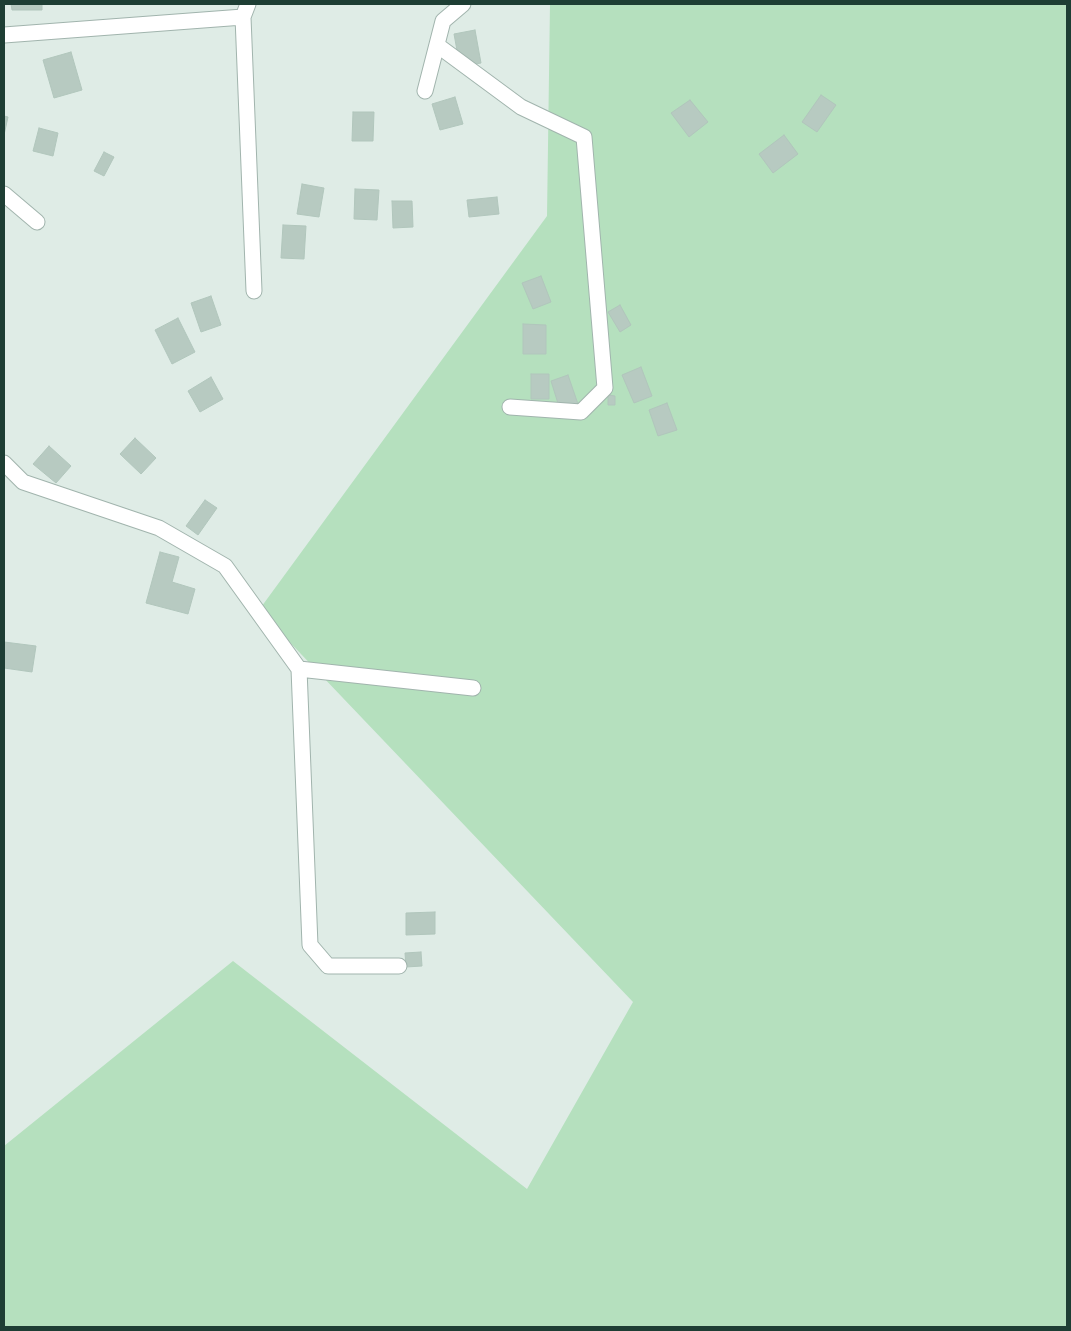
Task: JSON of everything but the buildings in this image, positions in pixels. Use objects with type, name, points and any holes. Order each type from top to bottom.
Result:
[{"type":"street","points":[[425,92],[443,21],[463,4]]},
{"type":"street","points":[[4,35],[246,11],[254,291]]},
{"type":"street","points":[[436,46],[521,106],[584,137],[605,388],[581,412],[510,407]]},
{"type":"street","points":[[4,194],[37,222]]},
{"type":"street","points":[[4,462],[23,482],[159,528],[225,566],[298,669],[310,945],[328,966],[399,966]]},
{"type":"street","points":[[298,669],[473,688]]},
{"type":"green space","points":[[550,4],[1067,4],[1067,1327],[4,1327],[4,1146],[233,961],[527,1189],[633,1002],[259,610],[547,216]]}]
